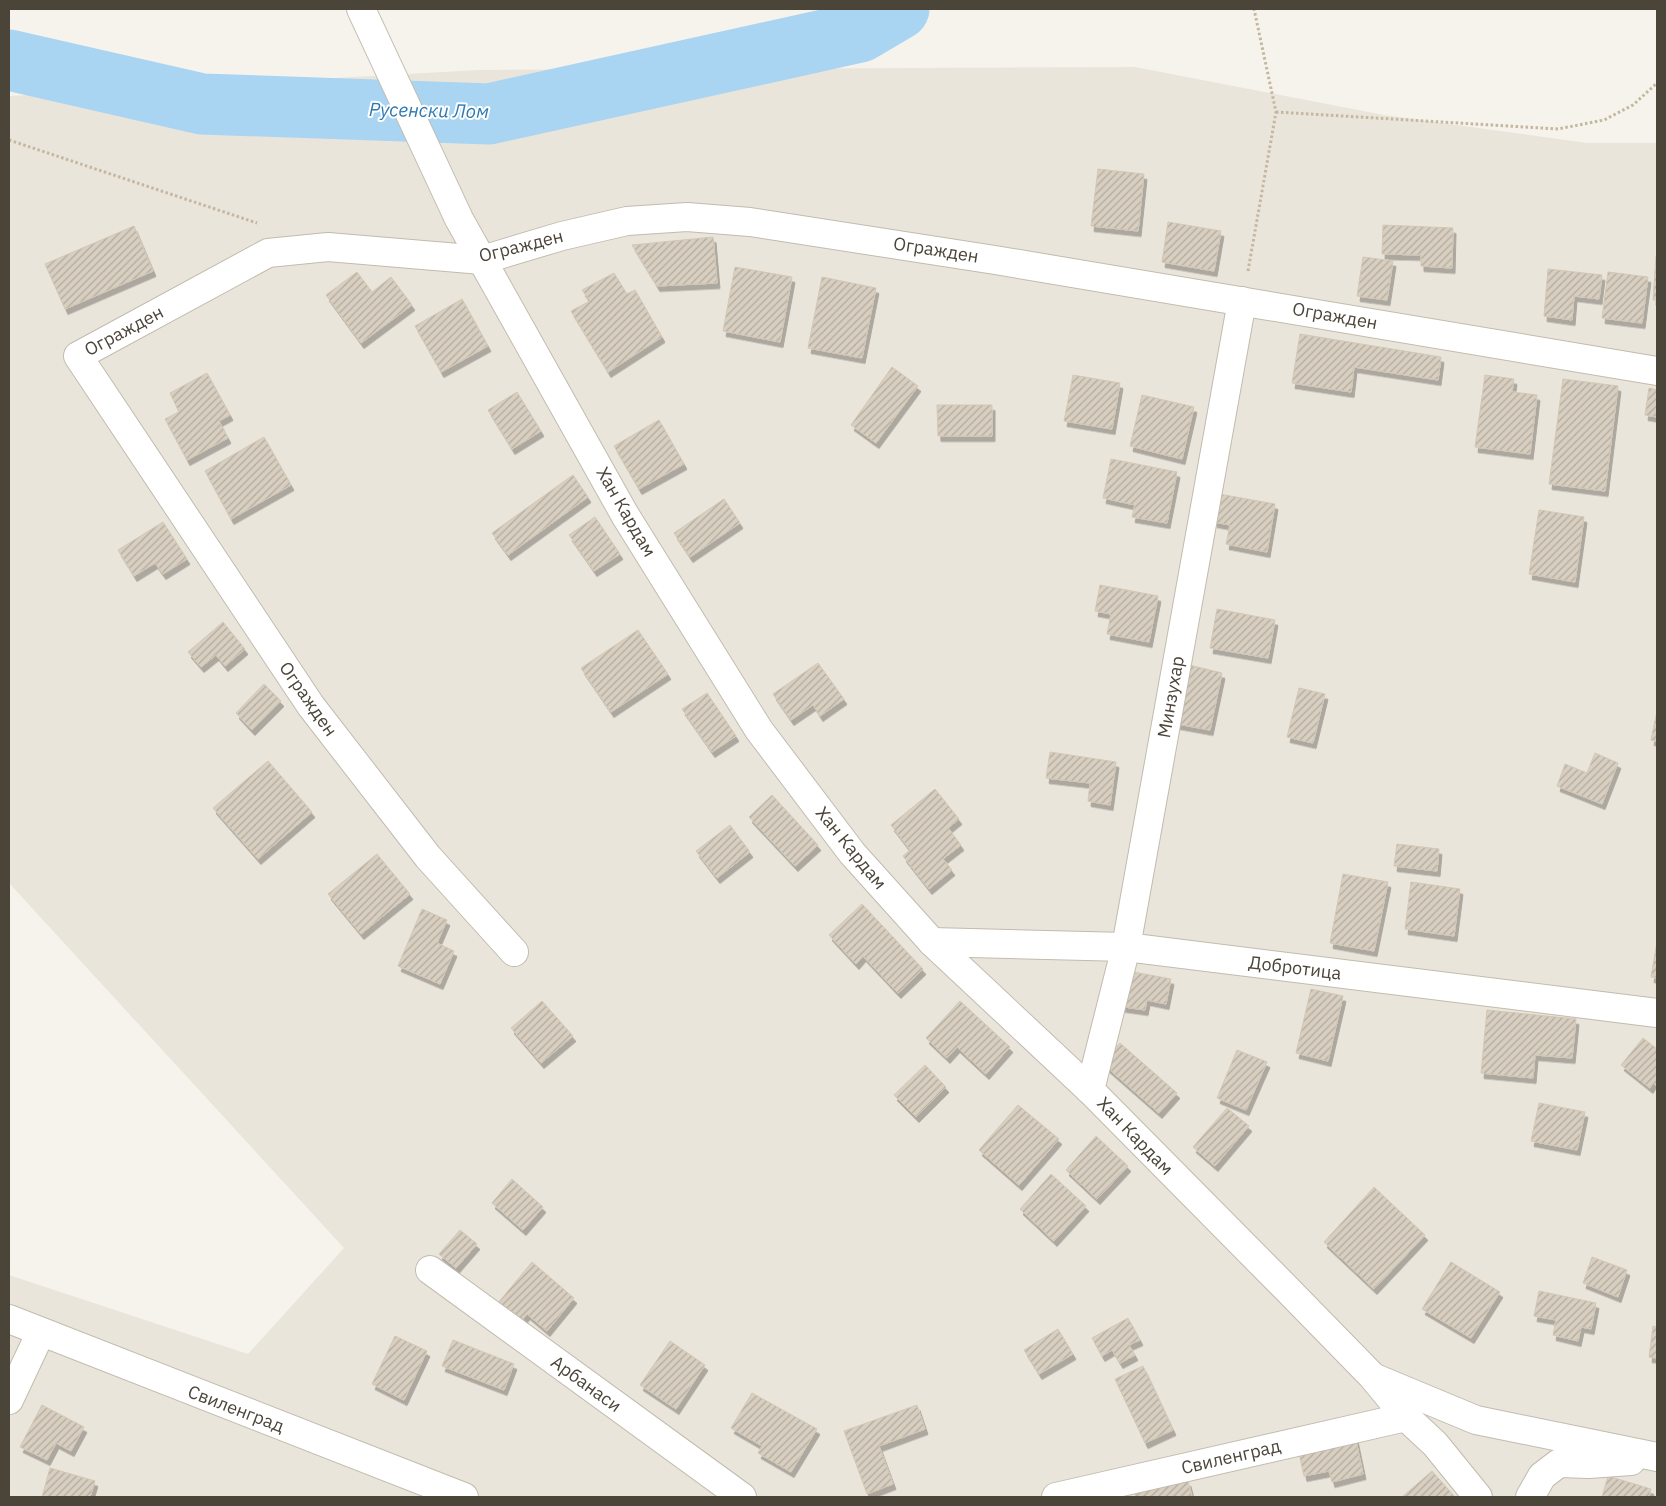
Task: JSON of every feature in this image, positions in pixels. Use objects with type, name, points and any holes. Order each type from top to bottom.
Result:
[{"type":"street","name":"Хан Кардам","points":[[361,9],[459,219],[625,514],[758,730],[852,853],[932,942],[1090,1090],[1372,1376],[1406,1417],[1436,1444],[1478,1497]]},
{"type":"street","name":"Огражден","points":[[514,952],[428,857],[311,706],[78,356],[268,253],[328,246],[482,260],[562,236],[627,221],[687,218],[750,222],[1242,301],[1657,371]]},
{"type":"street","name":"Минзухар","points":[[1090,1090],[1126,947],[1242,301]]},
{"type":"street","name":"Добротица","points":[[932,942],[1126,947],[1657,1013]]},
{"type":"street","name":"Арбанаси","points":[[430,1270],[742,1497]]},
{"type":"street","name":"Свиленград","points":[[9,1319],[455,1496]]},
{"type":"street","points":[[9,1400],[41,1332]]},
{"type":"street","points":[[1372,1376],[1476,1420],[1657,1458]]},
{"type":"street","name":"Свиленград","points":[[1056,1497],[1406,1417]]},
{"type":"street","points":[[1530,1497],[1542,1476],[1559,1463],[1589,1464],[1657,1458]]},
{"type":"path","points":[[1242,301],[1276,112],[1254,9]]},
{"type":"path","points":[[1276,112],[1558,129],[1604,120],[1633,105],[1657,83]]},
{"type":"path","points":[[9,140],[262,224]]},
{"type":"shaded area","points":[[1135,67],[1384,115],[1587,143],[1657,143],[1657,1497],[9,1497],[9,1275],[248,1354],[344,1248],[9,883],[9,96],[479,70]]},
{"type":"building","points":[[1098,169],[1144,174],[1138,231],[1091,226]]},
{"type":"building","points":[[1168,222],[1221,231],[1214,271],[1162,262]]},
{"type":"building","points":[[1383,225],[1453,228],[1452,268],[1421,266],[1421,255],[1382,254]]},
{"type":"building","points":[[134,226],[153,271],[65,309],[45,264]]},
{"type":"building","points":[[713,237],[717,283],[657,286],[632,245]]},
{"type":"building","points":[[1656,256],[1657,300],[1653,300]]},
{"type":"building","points":[[1363,257],[1393,261],[1387,300],[1357,296]]},
{"type":"building","points":[[735,267],[792,277],[780,342],[723,331]]},
{"type":"building","points":[[1548,269],[1602,275],[1599,299],[1574,296],[1572,320],[1544,316]]},
{"type":"building","points":[[357,272],[372,292],[391,277],[412,305],[361,343],[326,295]]},
{"type":"building","points":[[1608,272],[1648,277],[1642,323],[1602,318]]},
{"type":"building","points":[[614,273],[627,294],[635,290],[662,337],[608,372],[571,311],[590,301],[582,290]]},
{"type":"building","points":[[822,277],[876,288],[862,358],[808,348]]},
{"type":"building","points":[[462,299],[488,346],[441,372],[415,326]]},
{"type":"building","points":[[1300,334],[1441,357],[1438,380],[1354,367],[1351,392],[1292,383]]},
{"type":"building","points":[[892,367],[918,386],[876,443],[851,425]]},
{"type":"building","points":[[207,373],[230,415],[219,421],[228,438],[187,460],[165,419],[179,412],[170,393]]},
{"type":"building","points":[[1073,375],[1120,383],[1112,429],[1064,421]]},
{"type":"building","points":[[1485,375],[1514,379],[1512,392],[1537,395],[1530,454],[1475,447]]},
{"type":"building","points":[[1563,379],[1618,386],[1605,491],[1549,484]]},
{"type":"building","points":[[1649,388],[1657,390],[1657,417],[1645,415]]},
{"type":"building","points":[[517,392],[541,431],[512,449],[488,410]]},
{"type":"building","points":[[1142,395],[1194,407],[1182,459],[1130,446]]},
{"type":"building","points":[[937,405],[992,405],[992,436],[938,436]]},
{"type":"building","points":[[659,420],[684,464],[639,489],[614,446]]},
{"type":"building","points":[[264,437],[291,485],[231,519],[205,471]]},
{"type":"building","points":[[1111,459],[1177,472],[1167,523],[1132,517],[1135,505],[1103,498]]},
{"type":"building","points":[[573,475],[588,497],[508,555],[492,533]]},
{"type":"building","points":[[1219,494],[1275,504],[1267,552],[1226,544],[1230,525],[1214,522]]},
{"type":"building","points":[[724,499],[740,523],[690,557],[674,533]]},
{"type":"building","points":[[1539,510],[1584,517],[1575,582],[1529,574]]},
{"type":"building","points":[[595,517],[620,554],[594,571],[569,535]]},
{"type":"building","points":[[163,522],[187,559],[163,574],[155,563],[134,576],[118,550]]},
{"type":"building","points":[[1100,585],[1158,596],[1149,642],[1107,634],[1111,614],[1095,611]]},
{"type":"building","points":[[1217,609],[1275,620],[1268,658],[1210,648]]},
{"type":"building","points":[[223,622],[245,649],[225,666],[216,655],[201,667],[188,652]]},
{"type":"building","points":[[638,630],[668,674],[611,712],[581,668]]},
{"type":"building","points":[[818,663],[844,699],[820,716],[813,705],[791,720],[773,694]]},
{"type":"building","points":[[1185,664],[1222,673],[1210,730],[1172,723]]},
{"type":"building","points":[[264,684],[281,701],[252,730],[236,713]]},
{"type":"building","points":[[1299,688],[1325,694],[1313,743],[1287,737]]},
{"type":"building","points":[[707,693],[736,736],[712,752],[682,709]]},
{"type":"building","points":[[1657,711],[1657,741],[1651,740]]},
{"type":"building","points":[[1050,752],[1116,762],[1110,805],[1088,801],[1090,783],[1046,778]]},
{"type":"building","points":[[1595,753],[1618,763],[1602,804],[1557,786],[1565,764],[1587,773]]},
{"type":"building","points":[[268,761],[312,812],[258,859],[213,808]]},
{"type":"building","points":[[935,789],[959,819],[948,828],[961,845],[943,859],[952,870],[929,889],[903,856],[910,850],[891,825]]},
{"type":"building","points":[[772,795],[818,845],[795,866],[749,817]]},
{"type":"building","points":[[730,825],[750,852],[717,878],[696,851]]},
{"type":"building","points":[[1397,844],[1439,849],[1437,871],[1394,866]]},
{"type":"building","points":[[377,854],[410,894],[361,934],[328,894]]},
{"type":"building","points":[[1343,874],[1388,882],[1374,951],[1330,943]]},
{"type":"building","points":[[1411,882],[1460,889],[1454,936],[1405,929]]},
{"type":"building","points":[[862,904],[923,969],[898,993],[863,956],[856,964],[829,935]]},
{"type":"building","points":[[422,909],[447,920],[437,943],[454,951],[440,984],[398,966]]},
{"type":"building","points":[[1657,942],[1657,978],[1651,977]]},
{"type":"building","points":[[1123,970],[1171,979],[1166,1004],[1147,1000],[1145,1010],[1117,1006]]},
{"type":"building","points":[[1311,989],[1343,996],[1328,1061],[1296,1053]]},
{"type":"building","points":[[542,1001],[573,1036],[541,1063],[511,1028]]},
{"type":"building","points":[[960,1001],[1010,1047],[986,1074],[957,1047],[947,1058],[926,1038]]},
{"type":"building","points":[[1487,1010],[1576,1019],[1572,1058],[1535,1055],[1533,1078],[1481,1073]]},
{"type":"building","points":[[1643,1038],[1657,1049],[1657,1086],[1653,1083],[1650,1088],[1621,1065]]},
{"type":"building","points":[[1120,1043],[1177,1093],[1159,1113],[1102,1063]]},
{"type":"building","points":[[1237,1050],[1267,1062],[1246,1110],[1217,1098]]},
{"type":"building","points":[[925,1065],[946,1087],[916,1117],[894,1095]]},
{"type":"building","points":[[1539,1103],[1585,1112],[1577,1150],[1531,1141]]},
{"type":"building","points":[[1018,1105],[1059,1139],[1019,1185],[979,1150]]},
{"type":"building","points":[[1227,1108],[1249,1126],[1215,1166],[1193,1147]]},
{"type":"building","points":[[1096,1136],[1128,1166],[1097,1199],[1066,1170]]},
{"type":"building","points":[[1051,1174],[1086,1206],[1054,1241],[1020,1209]]},
{"type":"building","points":[[512,1179],[543,1207],[523,1230],[492,1203]]},
{"type":"building","points":[[1374,1187],[1425,1235],[1374,1289],[1324,1242]]},
{"type":"building","points":[[460,1230],[477,1244],[456,1268],[439,1254]]},
{"type":"building","points":[[1592,1257],[1627,1270],[1618,1297],[1583,1283]]},
{"type":"building","points":[[532,1262],[574,1298],[547,1331],[527,1314],[516,1328],[493,1309]]},
{"type":"building","points":[[1451,1262],[1500,1292],[1471,1338],[1422,1309]]},
{"type":"building","points":[[1539,1291],[1596,1303],[1591,1329],[1581,1327],[1578,1341],[1553,1335],[1556,1320],[1534,1316]]},
{"type":"building","points":[[1128,1318],[1140,1340],[1129,1345],[1135,1355],[1120,1363],[1112,1350],[1102,1356],[1092,1338]]},
{"type":"building","points":[[1653,1326],[1657,1327],[1657,1358],[1649,1357]]},
{"type":"building","points":[[1058,1329],[1073,1354],[1039,1374],[1024,1350]]},
{"type":"building","points":[[395,1336],[427,1351],[404,1400],[372,1384]]},
{"type":"building","points":[[453,1340],[514,1364],[504,1390],[442,1366]]},
{"type":"building","points":[[670,1341],[705,1365],[676,1409],[640,1385]]},
{"type":"building","points":[[1143,1366],[1173,1430],[1145,1443],[1115,1379]]},
{"type":"building","points":[[752,1393],[817,1429],[791,1472],[758,1453],[762,1446],[731,1428]]},
{"type":"building","points":[[42,1405],[84,1427],[71,1451],[56,1443],[47,1460],[20,1447]]},
{"type":"building","points":[[917,1405],[925,1429],[879,1446],[893,1484],[867,1494],[844,1431]]},
{"type":"building","points":[[1355,1436],[1363,1474],[1332,1482],[1329,1471],[1304,1476],[1298,1449]]},
{"type":"building","points":[[50,1468],[95,1481],[90,1497],[42,1497]]},
{"type":"building","points":[[1432,1471],[1455,1497],[1402,1497]]},
{"type":"building","points":[[1608,1476],[1651,1489],[1649,1497],[1602,1497]]},
{"type":"building","points":[[1188,1481],[1192,1497],[1136,1497],[1135,1493]]},
{"type":"waterway","name":"Русенски Лом","points":[[9,60],[202,104],[489,114],[860,32],[899,9]]}]
